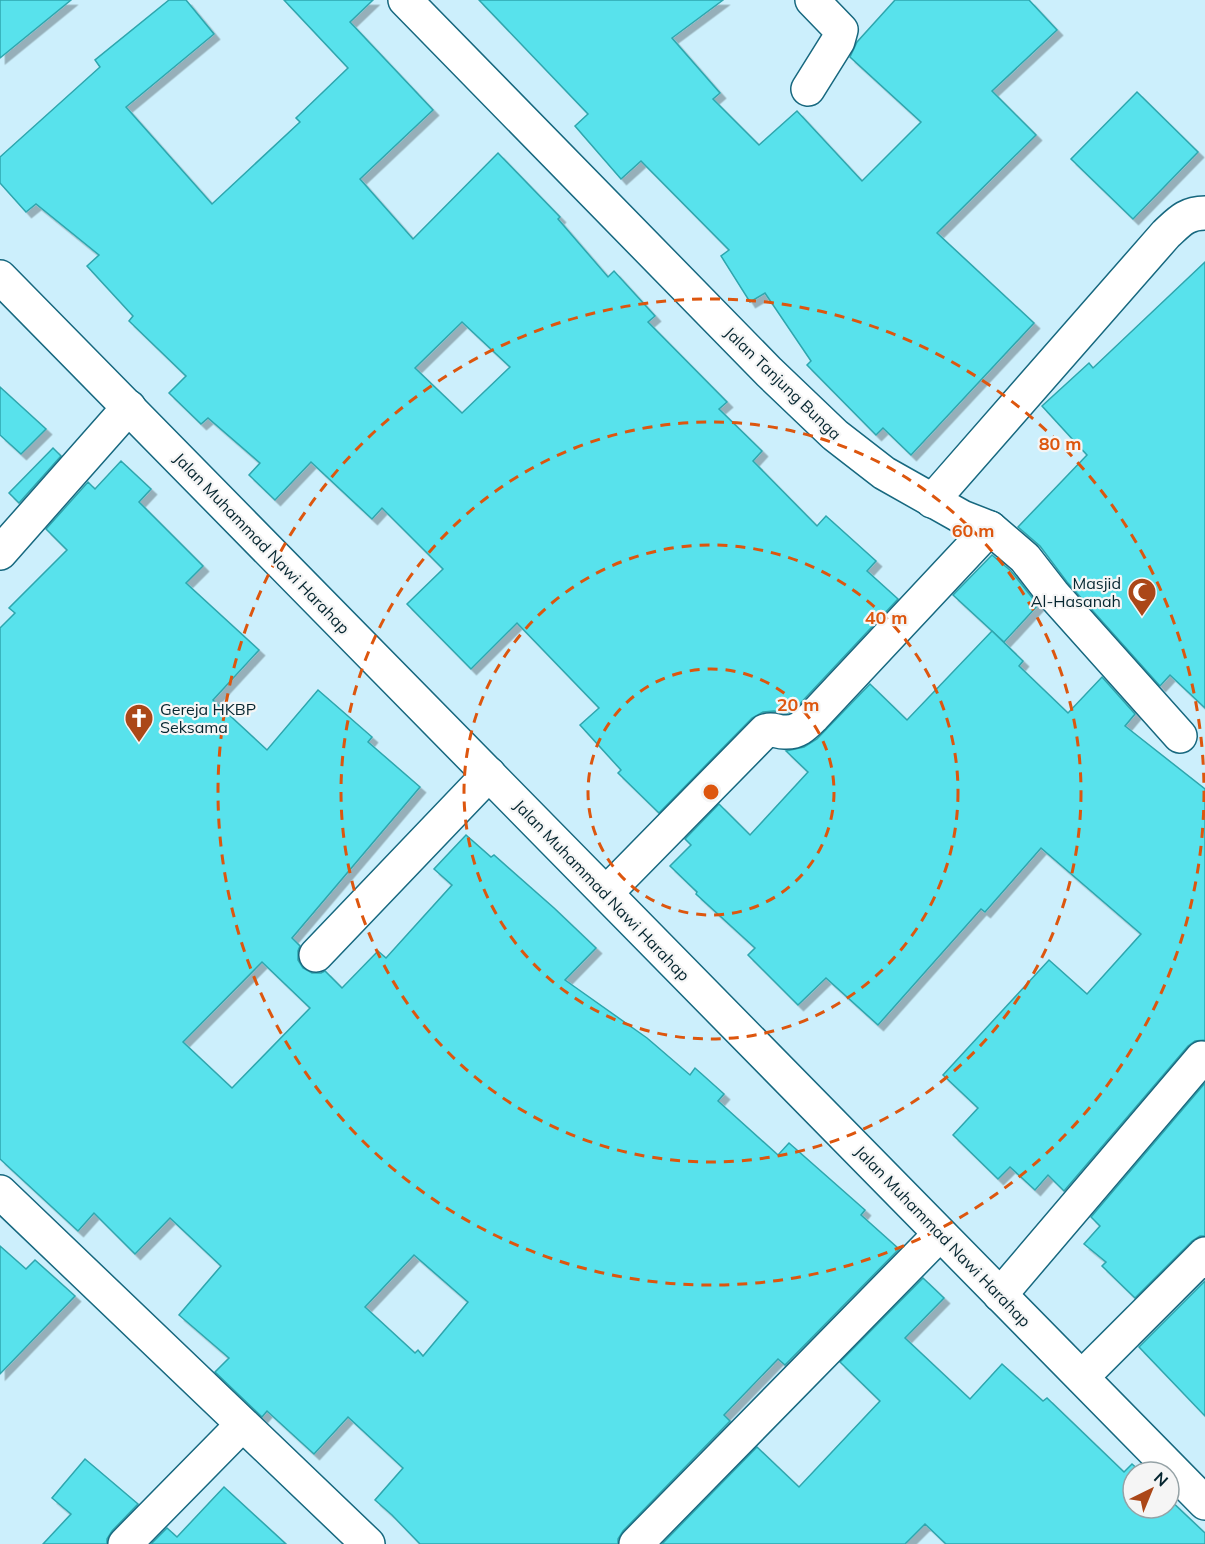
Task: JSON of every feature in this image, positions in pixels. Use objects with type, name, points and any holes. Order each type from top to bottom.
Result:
[{"type":"street","name":"Jalan Tanjung Bunga","points":[[405,0],[769,372],[827,427],[884,473],[932,501],[990,528],[1025,558],[1053,594],[1180,736]]},
{"type":"street","points":[[808,89],[838,41],[841,30],[812,0]]},
{"type":"street","points":[[932,501],[1166,234],[1185,216],[1205,213]]},
{"type":"street","name":"Jalan Muhammad Nawi Harahap","points":[[0,277],[1205,1503]]},
{"type":"street","points":[[0,553],[129,407]]},
{"type":"street","points":[[606,893],[765,731],[771,729],[794,732],[814,716],[990,528]]},
{"type":"street","points":[[316,955],[489,774]]},
{"type":"street","points":[[1000,1295],[1202,1058]]},
{"type":"street","points":[[0,1192],[368,1544]]},
{"type":"street","points":[[636,1544],[940,1234]]},
{"type":"street","points":[[1082,1377],[1205,1254]]},
{"type":"street","points":[[125,1544],[242,1425]]},
{"type":"building","points":[[0,0],[71,0],[0,58]]},
{"type":"building","points":[[169,0],[186,0],[214,34],[126,107],[212,204],[300,122],[296,118],[348,68],[284,0],[373,0],[350,22],[433,110],[360,179],[413,239],[498,153],[560,217],[558,219],[608,277],[614,271],[655,316],[648,322],[727,402],[719,409],[762,451],[753,461],[817,526],[826,516],[876,561],[867,571],[898,599],[795,709],[787,713],[763,712],[752,718],[659,813],[618,773],[621,770],[580,725],[599,708],[517,623],[471,669],[407,604],[443,569],[382,508],[372,519],[311,462],[275,500],[249,475],[260,463],[208,418],[201,424],[169,393],[186,376],[129,321],[133,316],[87,266],[99,255],[36,204],[26,212],[0,183],[0,157],[100,67],[95,60]],"holes":[[[462,322],[510,367],[462,413],[415,368]]]},
{"type":"building","points":[[479,0],[723,0],[672,38],[720,93],[713,99],[759,145],[797,111],[862,181],[921,122],[850,57],[857,42],[895,0],[1029,0],[1057,30],[992,91],[1036,135],[937,233],[1034,323],[911,455],[883,428],[876,435],[807,365],[811,361],[765,293],[750,302],[721,256],[729,250],[641,161],[621,179],[575,126],[588,114]]},
{"type":"building","points":[[1137,92],[1198,152],[1133,219],[1071,159]]},
{"type":"building","points":[[1205,262],[1205,708],[1170,675],[1160,686],[1067,582],[1040,546],[1018,527],[1087,455],[1042,406],[1089,363],[1093,368]]},
{"type":"building","points":[[0,387],[46,429],[21,454],[0,435]]},
{"type":"building","points":[[53,448],[61,456],[19,503],[9,493]]},
{"type":"building","points":[[121,461],[151,489],[139,502],[203,566],[186,583],[259,650],[213,700],[267,750],[318,690],[372,737],[368,742],[420,787],[292,938],[300,946],[298,960],[303,968],[312,973],[325,971],[342,988],[378,951],[386,958],[452,885],[434,869],[466,835],[491,857],[494,855],[596,948],[565,980],[647,1038],[690,1075],[695,1068],[724,1094],[718,1101],[778,1155],[789,1143],[865,1210],[861,1215],[899,1249],[785,1365],[778,1359],[724,1415],[730,1421],[623,1531],[618,1544],[420,1544],[375,1500],[403,1468],[348,1417],[314,1454],[267,1411],[262,1417],[215,1372],[229,1358],[179,1315],[221,1266],[170,1218],[135,1254],[94,1213],[78,1231],[0,1159],[0,628],[15,613],[9,608],[67,550],[46,529],[88,482],[95,489]],"holes":[[[262,962],[310,1008],[232,1088],[183,1042]],[[414,1255],[468,1302],[423,1356],[418,1350],[415,1353],[365,1307]]]},
{"type":"building","points":[[992,555],[1011,571],[1038,605],[1004,642],[953,595]]},
{"type":"building","points":[[992,631],[1023,661],[1019,666],[1068,713],[1102,677],[1135,714],[1125,726],[1205,789],[1205,1040],[1195,1041],[1188,1046],[1064,1191],[1048,1175],[1035,1190],[1010,1167],[998,1179],[953,1135],[978,1108],[943,1075],[1049,960],[1087,994],[1141,934],[1041,848],[985,912],[981,909],[878,1025],[826,978],[798,1005],[748,955],[755,948],[696,894],[697,892],[670,866],[691,845],[685,839],[719,804],[750,835],[808,772],[786,751],[804,747],[817,739],[870,684],[907,720]]},
{"type":"building","points":[[1205,1083],[1205,1236],[1192,1241],[1135,1298],[1102,1266],[1106,1262],[1084,1244],[1100,1226],[1091,1217]]},
{"type":"building","points":[[0,1246],[26,1269],[35,1260],[75,1296],[0,1374]]},
{"type":"building","points":[[923,1278],[944,1298],[905,1338],[970,1399],[1002,1364],[1043,1401],[1047,1398],[1121,1469],[1121,1520],[1181,1520],[1181,1510],[1205,1533],[1205,1544],[946,1544],[925,1524],[905,1544],[662,1544],[757,1447],[799,1487],[880,1401],[840,1362]]},
{"type":"building","points":[[1205,1281],[1205,1416],[1139,1347]]},
{"type":"building","points":[[85,1459],[138,1504],[112,1531],[107,1544],[43,1544],[71,1514],[52,1498]]},
{"type":"building","points":[[224,1487],[286,1544],[151,1544],[167,1528],[177,1537]]},
{"type":"place","name":"Masjid Al-Hasanah","points":[[1142,618]]},
{"type":"place","name":"Gereja HKBP Seksama","points":[[139,744]]}]
